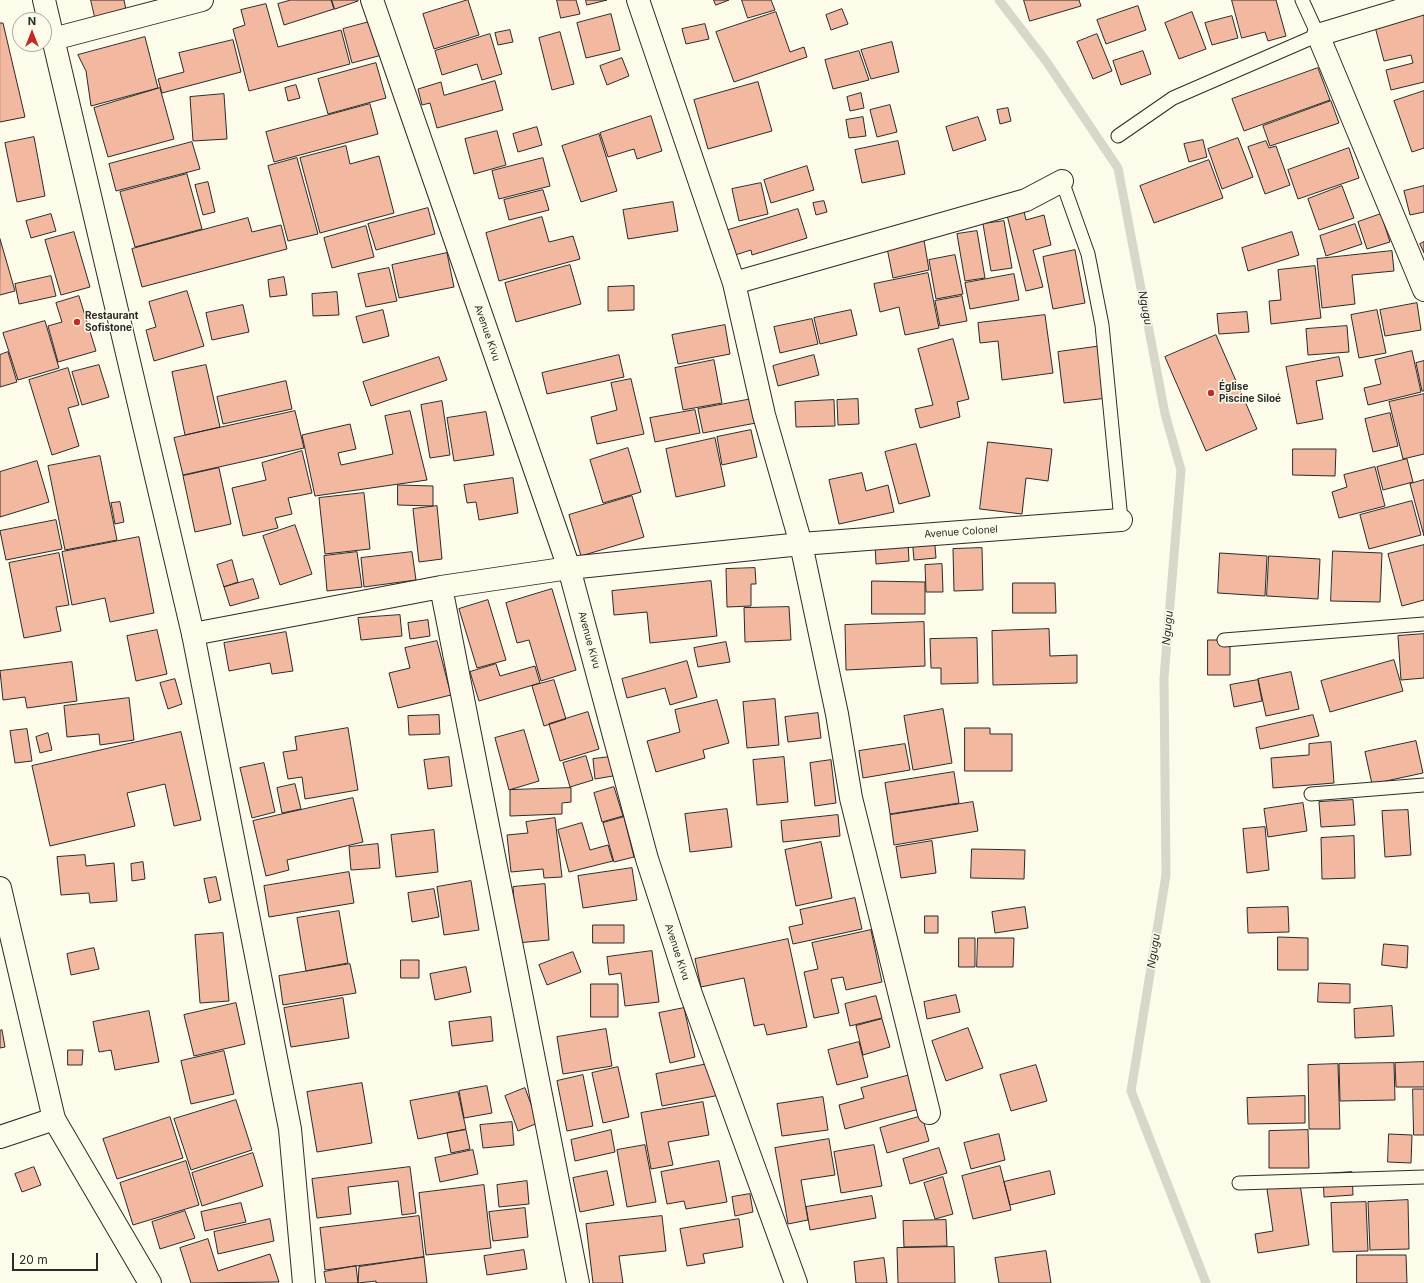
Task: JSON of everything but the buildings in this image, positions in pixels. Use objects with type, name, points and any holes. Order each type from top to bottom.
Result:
[{"type":"street","points":[[44,0],[193,634],[290,1129],[304,1283]]},
{"type":"street","points":[[53,39],[202,0]]},
{"type":"street","name":"Avenue Kivu","points":[[372,0],[569,568],[647,859],[691,994],[796,1283]]},
{"type":"street","points":[[638,0],[734,283],[764,415],[801,544],[837,714],[851,798],[929,1112]]},
{"type":"street","points":[[1424,3],[1318,35],[1424,290]]},
{"type":"street","points":[[734,283],[1026,200],[1062,181]]},
{"type":"street","name":"Avenue Colonel","points":[[193,634],[441,587],[569,568],[801,544],[1121,520]]},
{"type":"street","points":[[441,587],[578,1283]]},
{"type":"street","points":[[0,888],[54,1119],[150,1283]]},
{"type":"street","points":[[0,1137],[54,1119]]},
{"type":"lane","points":[[1118,136],[1173,98],[1318,35],[1302,0]]},
{"type":"lane","points":[[1062,181],[1088,254],[1102,325],[1121,520]]},
{"type":"lane","points":[[1224,640],[1424,624]]},
{"type":"lane","points":[[1311,794],[1424,785]]},
{"type":"lane","points":[[1239,1183],[1424,1177]]},
{"type":"waterway","name":"Ngugu","points":[[999,0],[1046,61],[1118,168],[1165,414],[1181,470],[1164,678],[1166,875],[1131,1091],[1206,1283]]},
{"type":"place","name":"Restaurant Sofistone","points":[[77,322]]},
{"type":"place","name":"Église Piscine Siloé","points":[[1211,393]]}]
